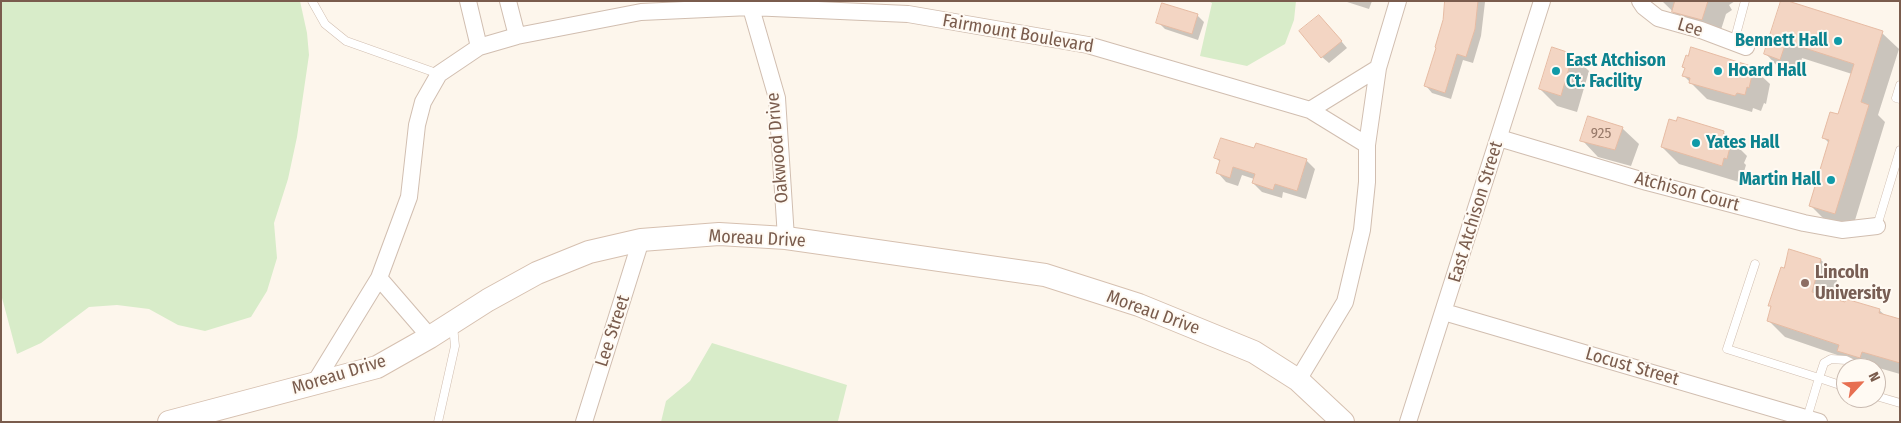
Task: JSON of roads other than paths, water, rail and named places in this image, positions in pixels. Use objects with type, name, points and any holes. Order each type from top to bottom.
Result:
[{"type":"main road","name":"Moreau Drive","points":[[169,422],[377,367],[537,273],[589,252],[642,240],[719,234],[786,238],[1045,275],[1139,306],[1254,352],[1298,380],[1343,422]]},
{"type":"street","points":[[468,1],[479,47]]},
{"type":"street","points":[[508,1],[517,36]]},
{"type":"street","points":[[1298,380],[1345,302],[1362,230],[1367,182],[1367,145],[1378,68],[1398,1]]},
{"type":"street","name":"East Atchison Street","points":[[1408,422],[1542,1]]},
{"type":"street","name":"Lee","points":[[1640,1],[1644,7],[1658,18],[1701,30],[1740,44]]},
{"type":"street","name":"Fairmount Boulevard","points":[[314,384],[379,278],[408,197],[417,125],[423,102],[439,74],[479,47],[517,36],[641,12],[750,4],[908,14],[1078,44],[1310,110],[1367,145]]},
{"type":"street","name":"Oakwood Drive","points":[[750,4],[776,98],[786,238]]},
{"type":"street","points":[[1310,110],[1378,68]]},
{"type":"street","name":"Atchison Court","points":[[1499,138],[1657,185],[1804,223],[1842,230],[1877,226]]},
{"type":"street","name":"Lee Street","points":[[584,422],[642,240]]},
{"type":"street","points":[[379,278],[430,337]]},
{"type":"street","name":"Locust Street","points":[[1444,312],[1811,421]]},
{"type":"lane","points":[[312,1],[325,24],[346,41],[439,74]]},
{"type":"lane","points":[[1740,44],[1745,1]]},
{"type":"lane","points":[[1900,84],[1896,98],[1900,99]]},
{"type":"lane","points":[[1877,226],[1900,150]]},
{"type":"lane","points":[[1755,264],[1727,349],[1836,384]]},
{"type":"lane","points":[[438,422],[455,346],[452,323]]},
{"type":"lane","points":[[1811,421],[1819,378],[1824,363],[1831,359],[1836,359]]},
{"type":"lane","points":[[1886,399],[1900,403]]},
{"type":"place","name":"Bennett Hall","points":[[1838,41]]},
{"type":"place","name":"East Atchison Ct. Facility","points":[[1556,71]]},
{"type":"place","name":"Hoard Hall","points":[[1718,71]]},
{"type":"place","name":"Yates Hall","points":[[1696,143]]},
{"type":"place","name":"Martin Hall","points":[[1831,180]]},
{"type":"place","name":"Lincoln University","points":[[1805,283]]}]
